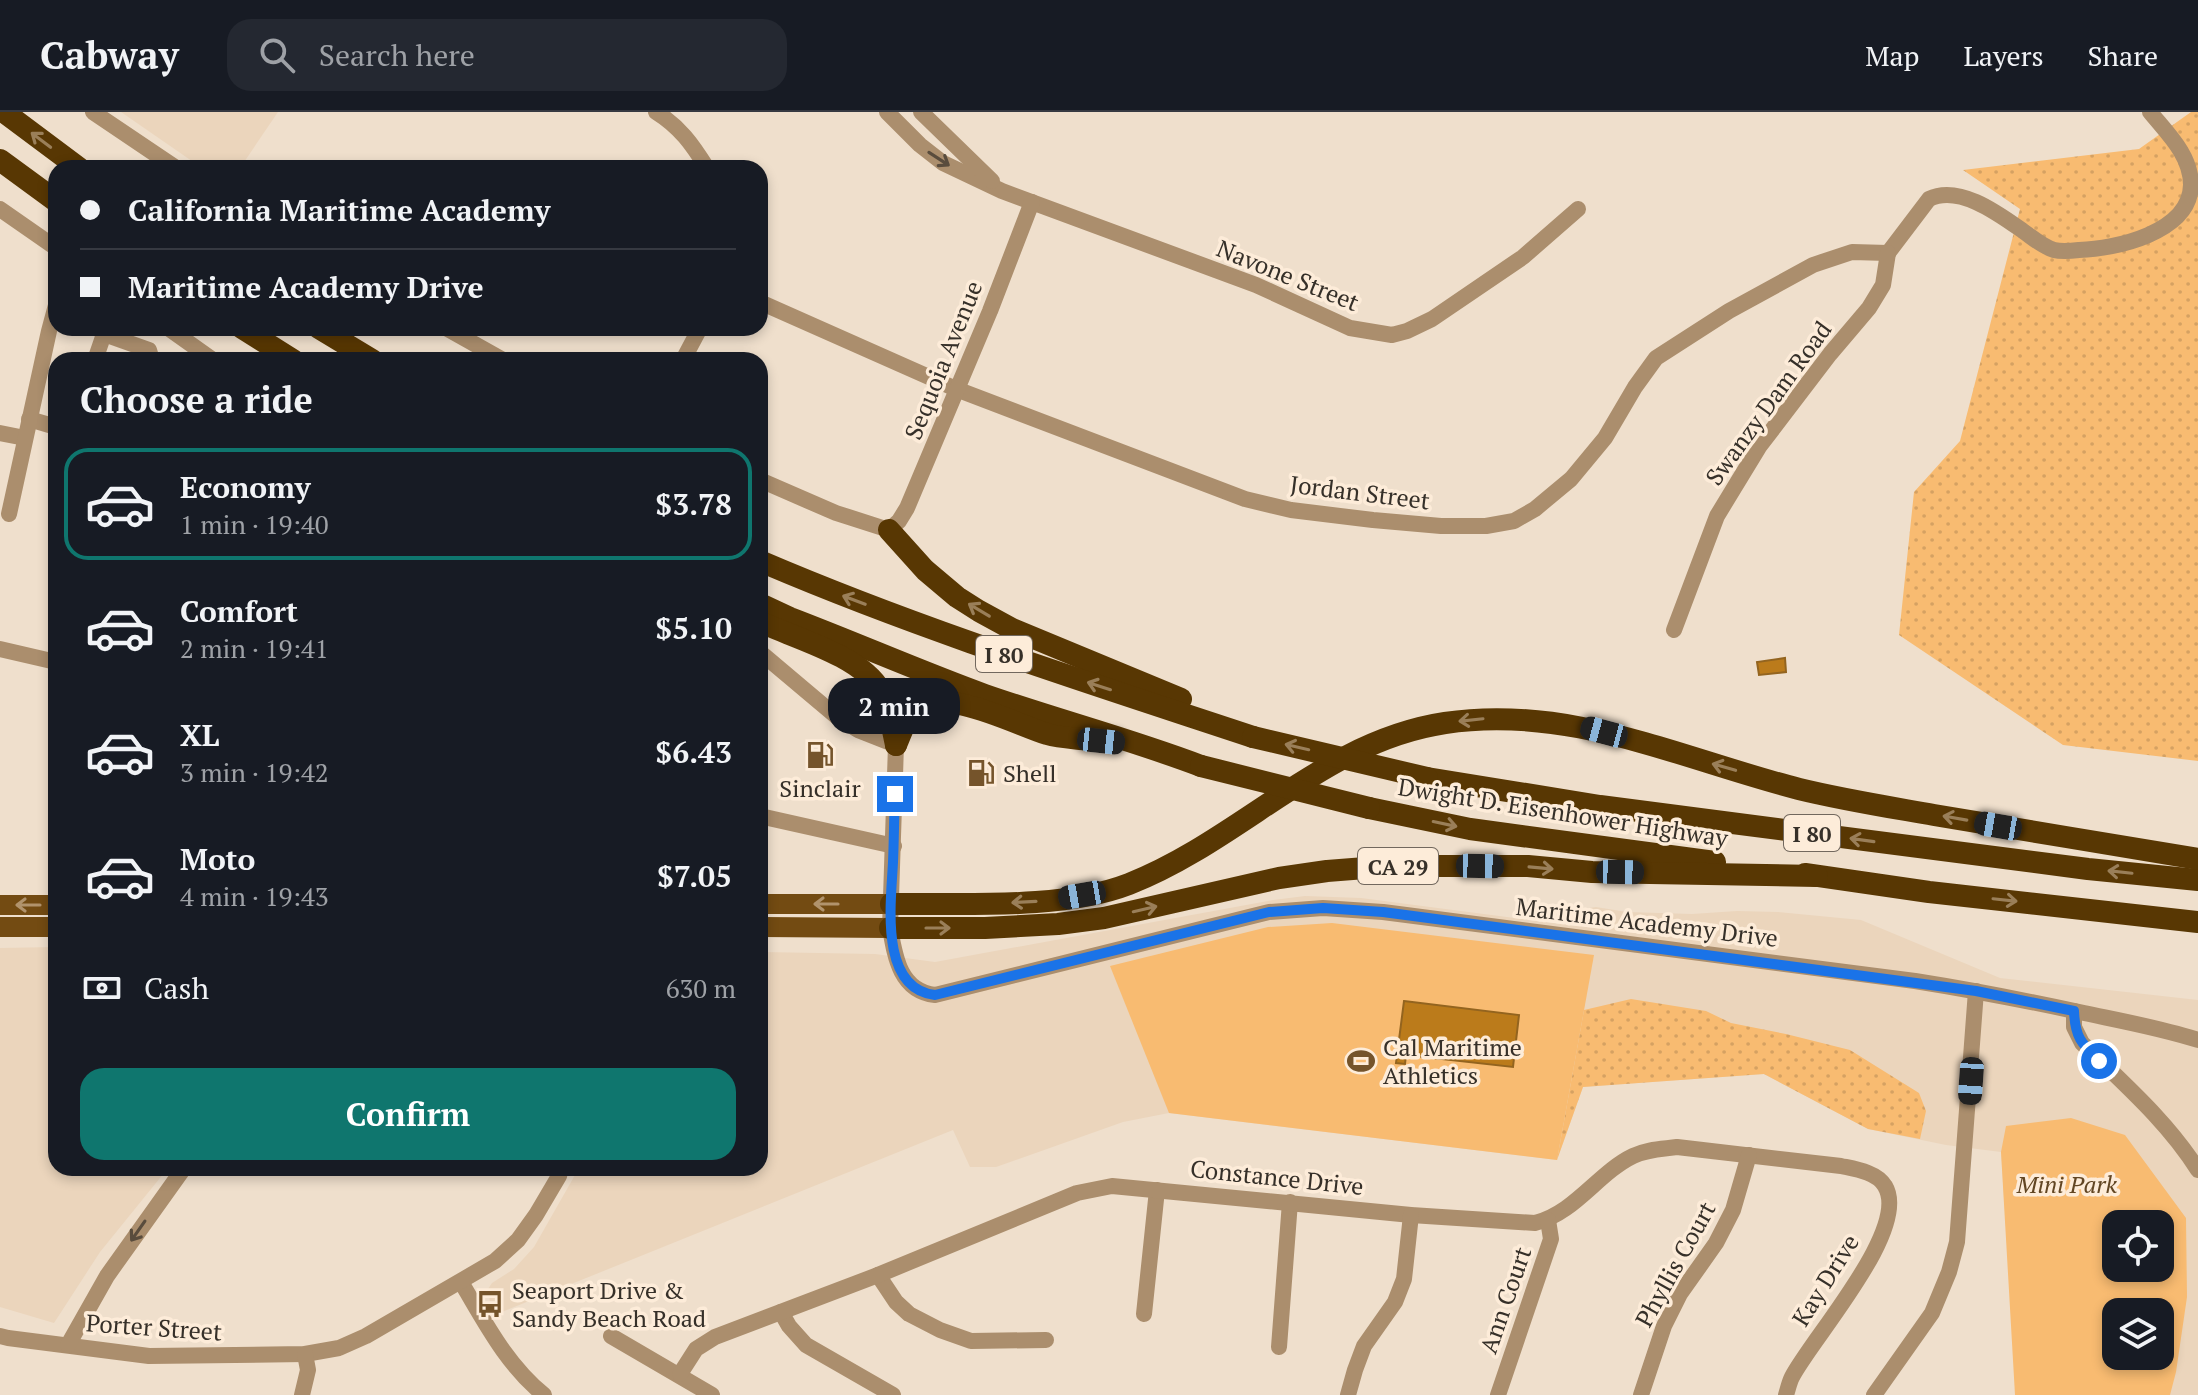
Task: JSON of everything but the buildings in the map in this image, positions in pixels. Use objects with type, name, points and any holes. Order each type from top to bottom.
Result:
[{"type":"highway","points":[[4,112],[68,160]]},
{"type":"highway","points":[[0,160],[48,195]]},
{"type":"highway","points":[[255,336],[280,352]]},
{"type":"highway","points":[[332,336],[359,352]]},
{"type":"highway","points":[[889,530],[925,570],[979,611],[1012,629],[1189,702],[1253,737]]},
{"type":"highway","name":"Dwight D. Eisenhower Highway","points":[[768,564],[933,630],[1253,737],[1427,778],[1600,806],[2088,869],[2198,880]]},
{"type":"highway","name":"Dwight D. Eisenhower Highway","points":[[768,608],[983,694],[1047,716],[1152,747],[1201,766],[1369,808],[1470,829],[1929,892],[2198,922]]},
{"type":"highway","points":[[768,625],[843,658],[867,673],[884,697],[896,745]]},
{"type":"highway","points":[[896,745],[912,712],[923,705],[942,701],[959,703],[1051,736],[1152,747]]},
{"type":"highway","points":[[891,904],[1028,902],[1099,892],[1128,884],[1194,853],[1317,772],[1368,745],[1442,723],[1483,719],[1576,725],[1825,794],[2198,859]]},
{"type":"highway","name":"CA 29","points":[[890,928],[1058,924],[1104,918],[1279,878],[1391,866],[1528,866],[1592,872],[1817,876]]},
{"type":"main road","points":[[768,904],[891,904]]},
{"type":"main road","points":[[0,905],[48,905]]},
{"type":"main road","points":[[0,927],[48,927]]},
{"type":"main road","name":"CA 29","points":[[768,927],[890,928]]},
{"type":"street","points":[[93,112],[164,160]]},
{"type":"street","points":[[656,112],[673,123],[702,160]]},
{"type":"street","name":"Navone Street","points":[[887,112],[943,163],[1002,191],[1256,285],[1350,328],[1392,335],[1432,319],[1523,257],[1578,209]]},
{"type":"street","name":"Navone Street","points":[[921,112],[1002,191]]},
{"type":"street","points":[[1888,253],[1929,199],[1938,195],[1956,194],[1998,213],[2045,247],[2057,251],[2124,245],[2166,226],[2185,205],[2191,184],[2182,151],[2150,112]]},
{"type":"street","name":"Sequoia Avenue","points":[[889,530],[907,508],[1032,202]]},
{"type":"street","points":[[0,209],[48,242]]},
{"type":"street","name":"Jordan Street","points":[[768,306],[956,389],[1245,499],[1291,510],[1373,520],[1486,526],[1514,521],[1535,509],[1571,479],[1605,438],[1656,358],[1695,331],[1813,265],[1852,252],[1888,253]]},
{"type":"street","name":"Swanzy Dam Road","points":[[1674,630],[1717,516],[1759,447],[1869,308],[1883,285],[1888,253]]},
{"type":"street","points":[[9,514],[48,336]]},
{"type":"street","points":[[114,336],[150,352]]},
{"type":"street","points":[[179,336],[202,352]]},
{"type":"street","points":[[460,336],[489,352]]},
{"type":"street","points":[[29,419],[48,425]]},
{"type":"street","points":[[0,433],[25,438]]},
{"type":"street","points":[[768,483],[836,513],[889,530]]},
{"type":"street","points":[[0,649],[48,660]]},
{"type":"street","points":[[768,659],[837,717],[858,730],[896,745]]},
{"type":"street","name":"Maritime Academy Drive","points":[[896,745],[890,928],[895,957],[905,978],[919,992],[935,995],[1269,912],[1323,908],[1383,912],[1976,991],[2166,1030],[2198,1040]]},
{"type":"street","points":[[768,818],[894,846]]},
{"type":"street","points":[[1874,1395],[1932,1313],[1949,1272],[1957,1242],[1976,991]]},
{"type":"street","points":[[2074,1011],[2074,1027],[2082,1043],[2167,1127],[2198,1170]]},
{"type":"street","points":[[1548,1220],[1634,1155],[1677,1147],[1749,1155]]},
{"type":"street","name":"Kay Drive","points":[[1749,1155],[1859,1170],[1874,1176],[1886,1187],[1889,1205],[1886,1225],[1868,1265],[1791,1379],[1786,1395]]},
{"type":"street","name":"Phyllis Court","points":[[1641,1395],[1664,1326],[1680,1294],[1716,1243],[1733,1210],[1749,1155]]},
{"type":"street","points":[[68,1345],[107,1276],[176,1176]]},
{"type":"street","name":"Porter Street","points":[[3,1341],[68,1345],[149,1356],[305,1354],[339,1348],[366,1336],[495,1261],[518,1240],[559,1176]]},
{"type":"street","name":"Constance Drive","points":[[680,1374],[696,1349],[715,1337],[878,1275],[1077,1193],[1112,1186],[1411,1215],[1535,1223],[1548,1220]]},
{"type":"street","points":[[1144,1314],[1157,1190]]},
{"type":"street","points":[[1279,1347],[1290,1202]]},
{"type":"street","points":[[1348,1395],[1364,1346],[1395,1302],[1404,1279],[1411,1215]]},
{"type":"street","name":"Ann Court","points":[[1498,1395],[1551,1239],[1548,1220]]},
{"type":"street","points":[[878,1275],[896,1302],[909,1314],[940,1330],[971,1341],[1046,1340]]},
{"type":"street","points":[[461,1282],[500,1348],[544,1395]]},
{"type":"street","points":[[781,1312],[806,1345],[893,1395]]},
{"type":"street","points":[[611,1336],[712,1395]]},
{"type":"street","points":[[302,1395],[308,1370],[305,1354]]},
{"type":"shaded area","points":[[121,112],[278,112],[245,160],[190,160]]},
{"type":"shaded area","points":[[1785,658],[1786,672],[1759,675],[1757,662]]},
{"type":"shaded area","points":[[1305,896],[1361,898],[1576,926],[1574,920],[1582,909],[1596,907],[1627,912],[1692,914],[1778,912],[1861,920],[2000,978],[2198,1000],[2198,1395],[2017,1395],[2001,1152],[1946,1145],[1868,1129],[1764,1074],[1583,1087],[1557,1160],[1169,1113],[1123,1122],[996,1167],[970,1167],[953,1130],[497,1314],[490,1302],[488,1289],[514,1269],[534,1247],[574,1176],[768,1176],[768,952],[875,954],[935,962]]},
{"type":"shaded area","points":[[48,947],[48,1176],[162,1176],[100,1252],[54,1323],[0,1307],[0,948]]},
{"type":"shaded area","points":[[1404,1001],[1519,1015],[1513,1067],[1406,1055],[1405,1064],[1396,1063]]},
{"type":"green space","points":[[2191,112],[2198,112],[2198,761],[2063,745],[1899,635],[1914,492],[1960,441],[2020,209],[1963,170],[2139,149]]},
{"type":"green space","name":"Cal Maritime Athletics","points":[[1332,923],[1594,955],[1557,1160],[1169,1113],[1110,966],[1268,927]]},
{"type":"green space","points":[[1631,999],[1706,1011],[1731,1023],[1850,1050],[1919,1093],[1926,1111],[1920,1139],[1868,1129],[1764,1074],[1583,1087],[1557,1160],[1584,1010]]},
{"type":"green space","name":"Mini Park","points":[[2071,1118],[2125,1135],[2186,1218],[2187,1297],[2170,1395],[2015,1395],[2001,1152],[2006,1126]]},
{"type":"place","name":"Sinclair","points":[[820,755]]},
{"type":"place","name":"Shell","points":[[981,773]]},
{"type":"place","name":"Cal Maritime Athletics","points":[[1361,1061]]},
{"type":"place","name":"Seaport Drive & Sandy Beach Road","points":[[490,1304]]},
{"type":"route","points":[[895,794],[890,928],[895,957],[905,978],[919,992],[926,994],[935,995],[1269,912],[1323,908],[1383,912],[1976,991],[2074,1011],[2076,1032],[2099,1061]]}]
